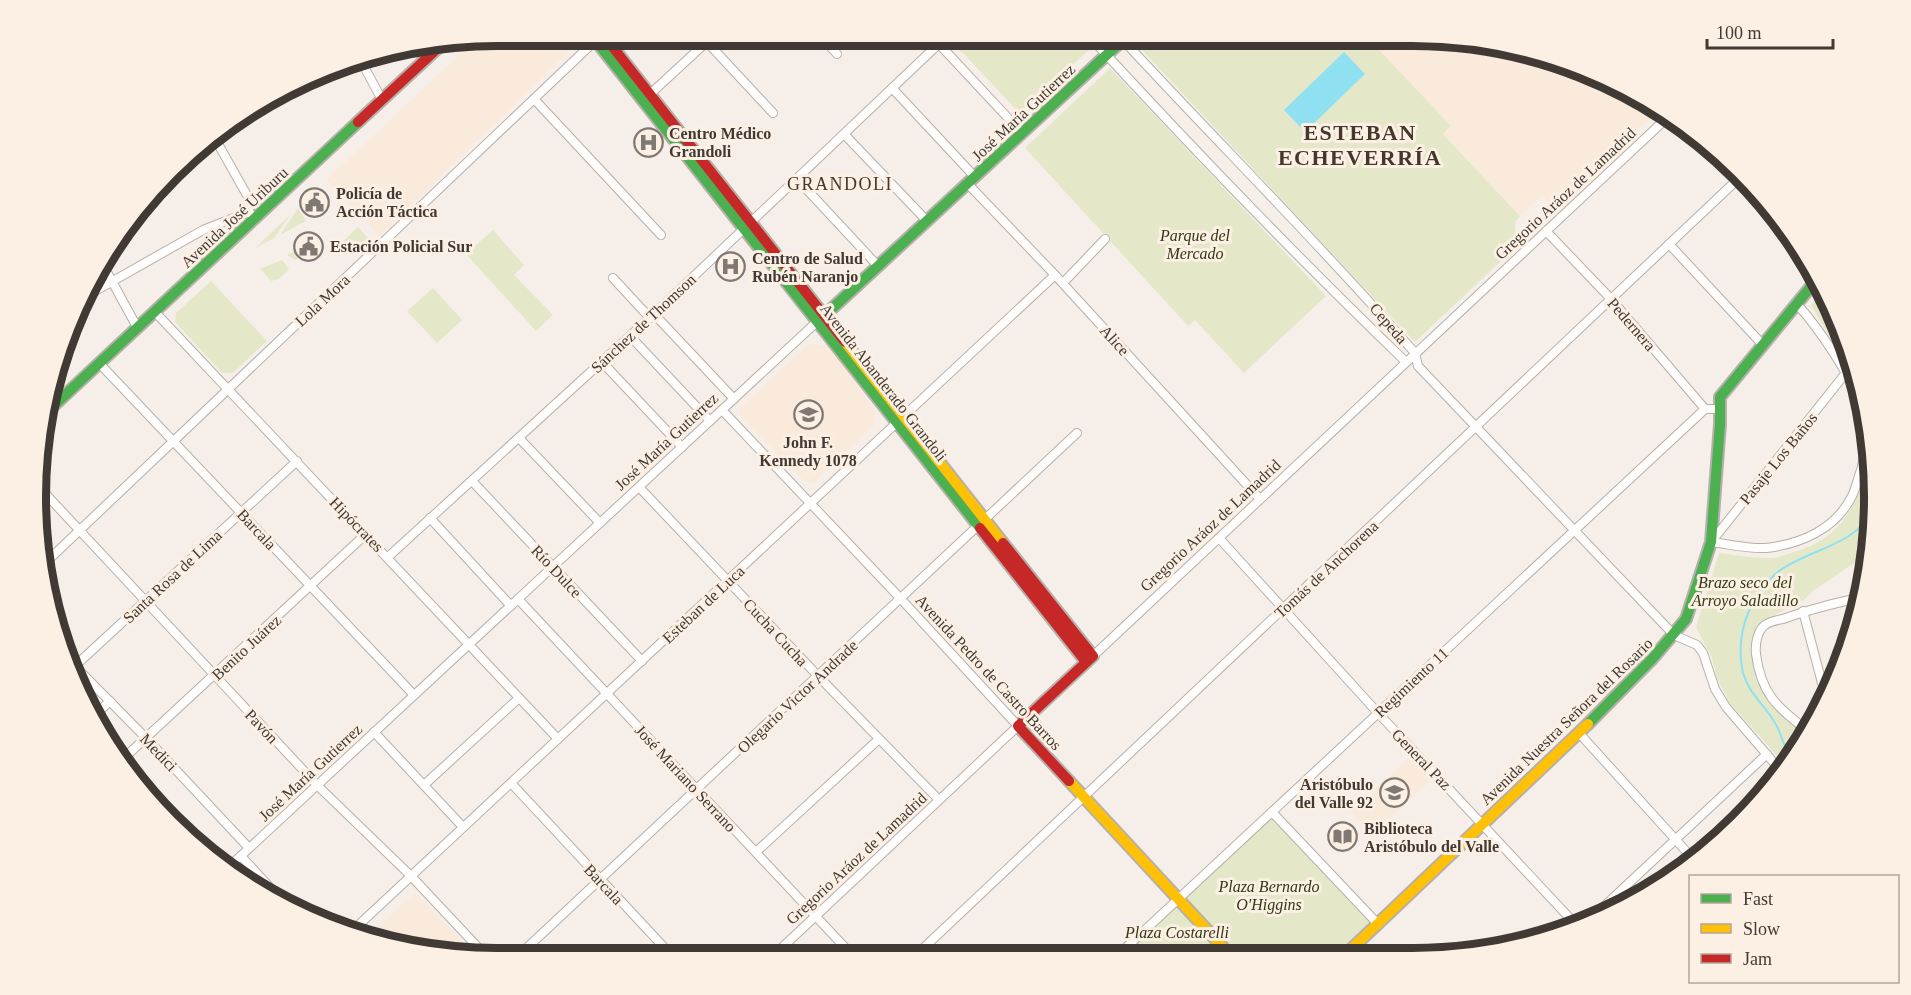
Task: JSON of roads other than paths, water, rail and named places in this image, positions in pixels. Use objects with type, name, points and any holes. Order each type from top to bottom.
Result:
[{"type":"street","name":"Lola Mora","points":[[50,558],[589,46]]},
{"type":"street","name":"Avenida Abanderado Grandoli","points":[[605,46],[1089,659]]},
{"type":"street","points":[[646,97],[702,46]]},
{"type":"street","points":[[716,46],[773,113]]},
{"type":"street","points":[[830,46],[837,54]]},
{"type":"street","name":"Sánchez de Thomson","points":[[388,557],[652,316],[937,46]]},
{"type":"street","points":[[941,46],[1022,133]]},
{"type":"street","name":"Cepeda","points":[[1098,46],[1192,147],[1332,291],[1405,361]]},
{"type":"street","name":"José María Gutierrez","points":[[234,863],[1117,46]]},
{"type":"street","name":"Cepeda","points":[[1133,46],[1207,131],[1347,276],[1415,353],[1418,366],[1674,635],[1697,645],[1703,653],[1715,688],[1726,707],[1776,765]]},
{"type":"street","name":"Avenida José Uriburu","points":[[57,403],[154,312],[252,215],[435,51]]},
{"type":"street","points":[[364,67],[382,100]]},
{"type":"street","name":"Alice","points":[[892,88],[1063,284],[1260,499]]},
{"type":"street","points":[[534,99],[661,235]]},
{"type":"street","name":"Gregorio Aráoz de Lamadrid","points":[[782,948],[1405,361],[1663,122]]},
{"type":"street","points":[[844,134],[927,220]]},
{"type":"street","points":[[98,290],[203,230],[252,215],[248,197],[218,144]]},
{"type":"street","points":[[797,179],[878,266]]},
{"type":"street","name":"Tomás de Anchorena","points":[[924,948],[1734,181]]},
{"type":"street","name":"Pedernera","points":[[1546,231],[1611,299],[1705,409]]},
{"type":"street","points":[[1063,284],[1105,239]]},
{"type":"street","points":[[1669,244],[1762,344]]},
{"type":"street","points":[[107,272],[137,327]]},
{"type":"street","name":"Esteban de Luca","points":[[357,926],[1056,275]]},
{"type":"street","points":[[613,278],[734,399]]},
{"type":"street","name":"Avenida Nuestra Señora del Rosario","points":[[1352,948],[1579,733],[1674,635],[1686,619],[1711,542],[1720,397],[1811,286]]},
{"type":"street","points":[[1796,303],[1812,321],[1849,381]]},
{"type":"street","name":"Hipócrates","points":[[154,312],[558,739]]},
{"type":"street","points":[[630,336],[710,422]]},
{"type":"street","points":[[602,362],[682,447]]},
{"type":"street","name":"Barcala","points":[[99,363],[414,695]]},
{"type":"street","name":"Pasaje Los Baños","points":[[1711,542],[1845,374]]},
{"type":"street","points":[[1705,409],[1720,409]]},
{"type":"street","name":"Regimiento 11","points":[[1126,948],[1705,409]]},
{"type":"street","name":"Avenida Pedro de Castro Barros","points":[[722,410],[901,598],[1224,948]]},
{"type":"street","name":"Olegario Victor Andrade","points":[[527,948],[1077,433]]},
{"type":"street","points":[[519,438],[600,523]]},
{"type":"street","points":[[1711,542],[1763,548],[1790,544],[1820,531],[1838,518],[1853,495],[1863,458]]},
{"type":"street","name":"Santa Rosa de Lima","points":[[78,663],[297,461]]},
{"type":"street","name":"Río Dulce","points":[[472,481],[642,661]]},
{"type":"street","name":"Cucha Cucha","points":[[639,487],[939,800]]},
{"type":"street","name":"Pavón","points":[[46,495],[318,786],[411,876],[479,948]]},
{"type":"street","points":[[430,518],[511,606]]},
{"type":"street","name":"Benito Juárez","points":[[128,755],[366,534]]},
{"type":"street","name":"General Paz","points":[[1219,538],[1378,713],[1571,920]]},
{"type":"street","name":"José Mariano Serrano","points":[[518,599],[846,948]]},
{"type":"street","points":[[1802,726],[1783,712],[1758,676],[1755,647],[1758,634],[1765,625],[1803,611],[1853,599]]},
{"type":"street","points":[[1803,611],[1823,686]]},
{"type":"street","name":"Medici","points":[[83,674],[249,848]]},
{"type":"street","points":[[424,785],[519,698]]},
{"type":"street","points":[[100,710],[110,701]]},
{"type":"street","points":[[375,732],[463,827]]},
{"type":"street","points":[[1579,733],[1689,854]]},
{"type":"street","points":[[756,852],[879,739]]},
{"type":"street","points":[[1604,906],[1767,754]]},
{"type":"street","name":"Barcala","points":[[511,783],[665,948]]},
{"type":"street","points":[[1272,812],[1378,924]]},
{"type":"street","points":[[241,856],[268,886]]},
{"type":"water","points":[[1344,52],[1365,74],[1305,132],[1284,110]]},
{"type":"waterway","points":[[1790,745],[1784,744],[1776,725],[1753,693],[1743,673],[1740,649],[1746,619],[1758,595],[1779,571],[1843,539],[1864,523]]},
{"type":"place","name":"Centro Médico Grandoli","points":[[648,142]]},
{"type":"place","name":"Policía de Acción Táctica","points":[[315,202]]},
{"type":"place","name":"Estación Policial Sur","points":[[309,246]]},
{"type":"place","name":"Centro de Salud Rubén Naranjo","points":[[731,267]]},
{"type":"place","name":"John F. Kennedy 1078","points":[[808,414]]},
{"type":"place","name":"Aristóbulo del Valle 92","points":[[1394,793]]},
{"type":"place","name":"Biblioteca Aristóbulo del Valle","points":[[1343,837]]},
{"type":"district","name":"ESTEBAN ECHEVERRÍA","points":[[1360,144]]},
{"type":"district","name":"GRANDOLI","points":[[840,184]]},
{"type":"park label","name":"Parque del Mercado","points":[[1195,244]]},
{"type":"park label","name":"Brazo seco del Arroyo Saladillo","points":[[1745,591]]},
{"type":"park label","name":"Plaza Bernardo O'Higgins","points":[[1269,895]]},
{"type":"park label","name":"Plaza Costarelli","points":[[1177,932]]}]
